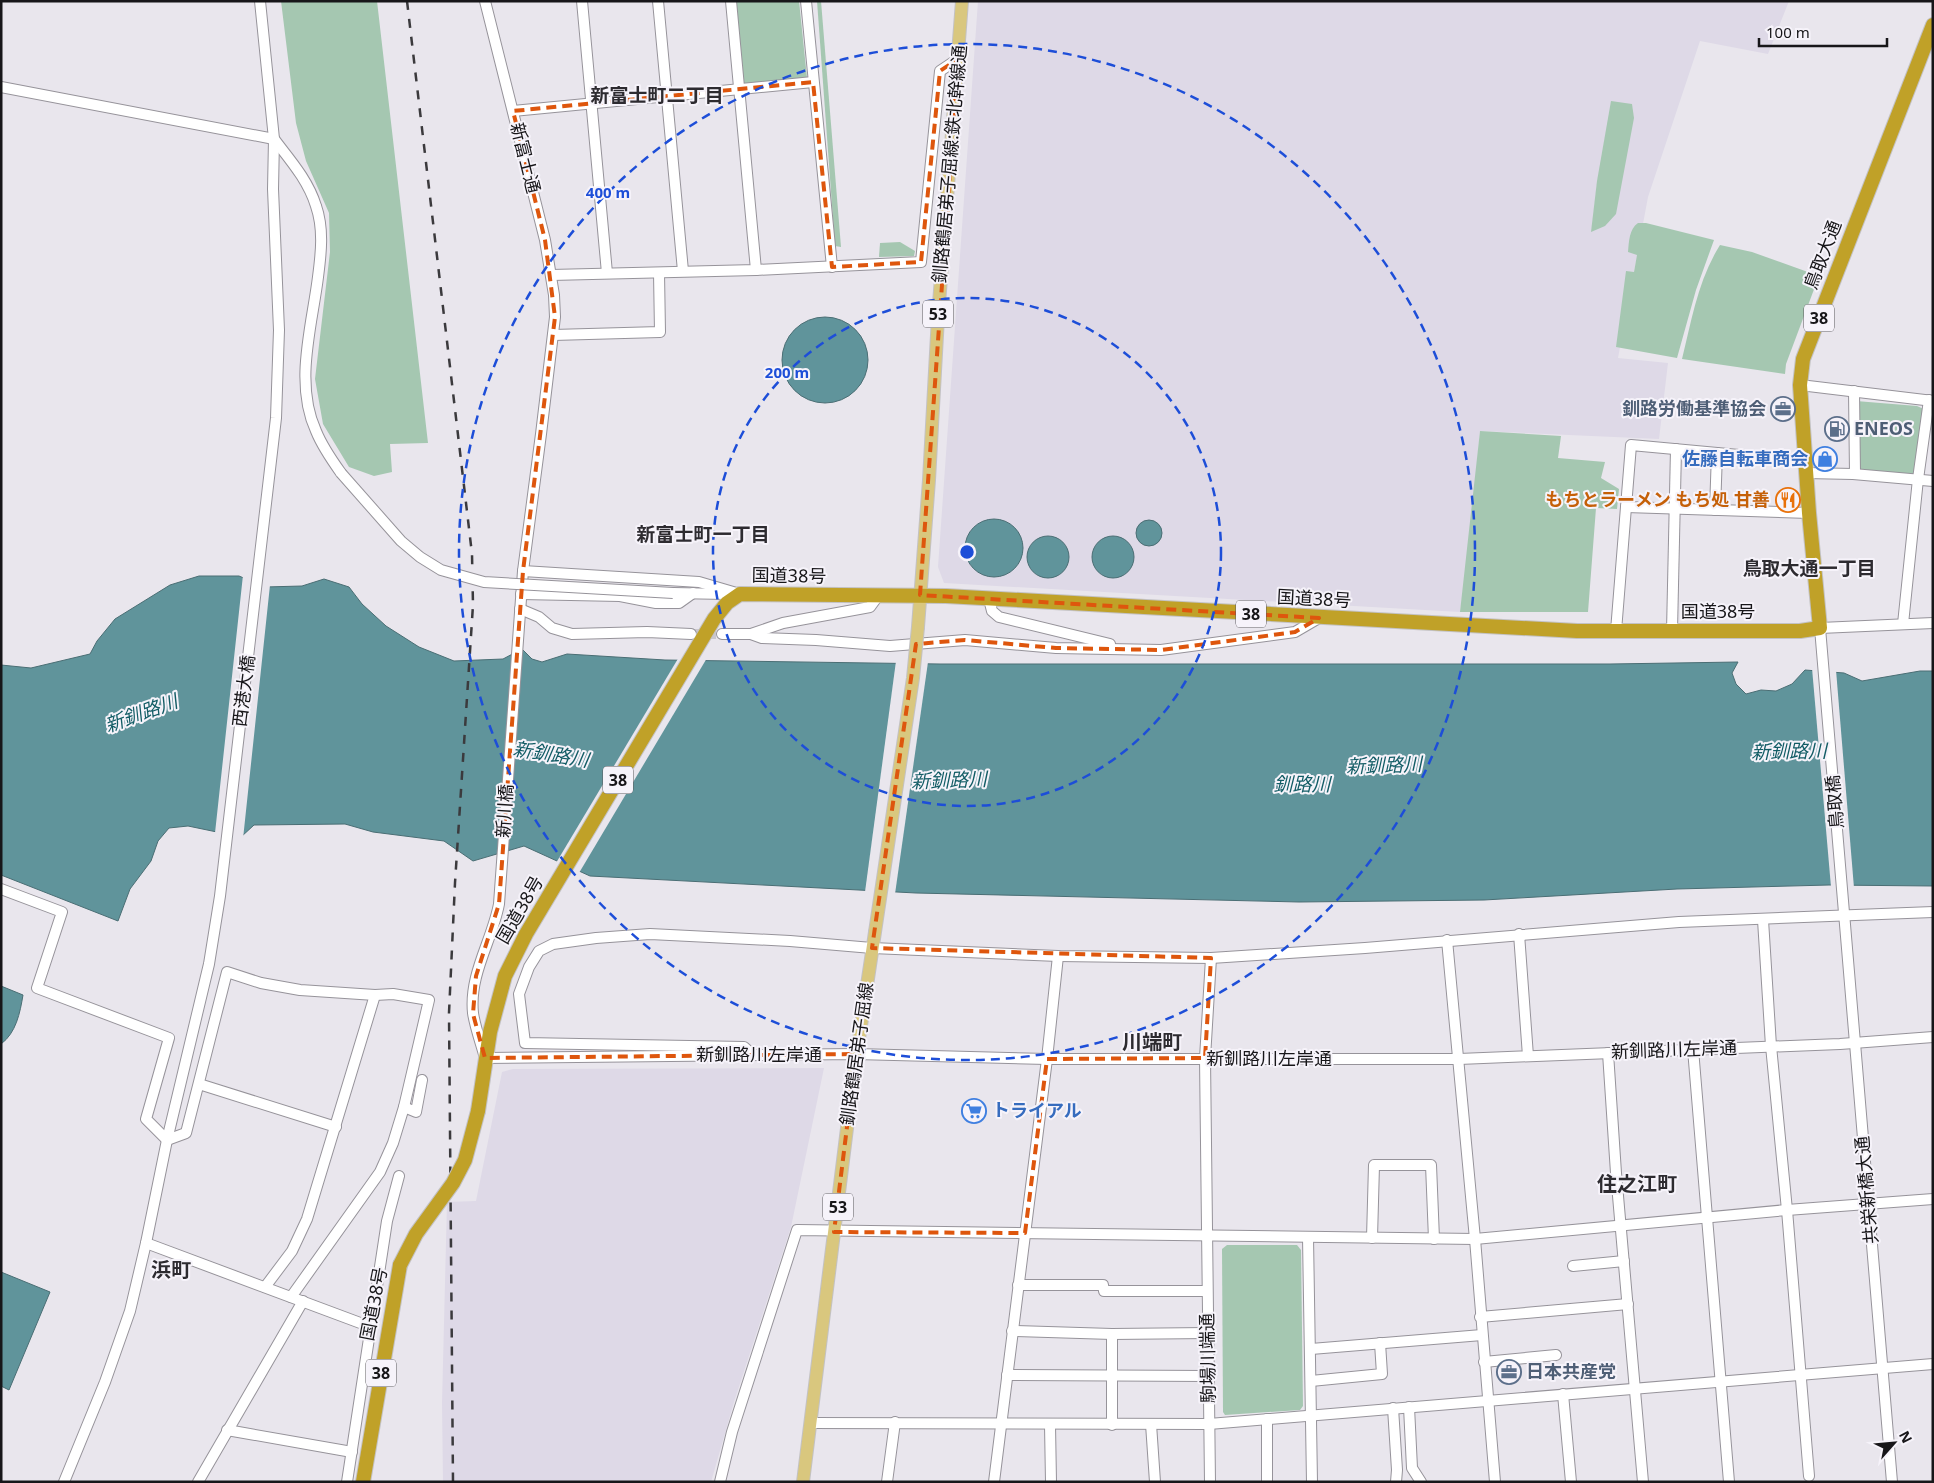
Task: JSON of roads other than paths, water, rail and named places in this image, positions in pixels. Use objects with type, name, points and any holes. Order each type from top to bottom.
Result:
[{"type":"highway","name":"鳥取大通","points":[[1820,628],[1809,513],[1800,385],[1804,359],[1933,25]]},
{"type":"highway","name":"国道38号","points":[[363,1482],[400,1265],[416,1234],[453,1183],[461,1168],[474,1132],[486,1058],[505,976],[698,636],[726,603],[740,594],[920,595],[988,598],[1577,632],[1616,630],[1800,631],[1820,628]]},
{"type":"main road","name":"釧路鶴居弟子屈線:鉄北幹線通","points":[[918,627],[929,480],[938,317],[962,1]]},
{"type":"main road","name":"釧路鶴居弟子屈線","points":[[803,1482],[856,1054],[913,678],[918,627]]},
{"type":"street","name":"西港大橋","points":[[64,1482],[105,1382],[130,1311],[167,1140],[209,964],[221,886],[276,418],[279,330],[273,189],[274,139],[260,1]]},
{"type":"street","name":"新富士通","points":[[485,1],[545,240],[555,317],[542,434],[523,571]]},
{"type":"street","points":[[582,1],[607,273]]},
{"type":"street","points":[[658,1],[683,272]]},
{"type":"street","points":[[730,1],[756,270]]},
{"type":"street","points":[[806,1],[832,267]]},
{"type":"street","points":[[551,275],[756,270],[921,262],[940,70],[958,59]]},
{"type":"street","points":[[513,111],[813,82]]},
{"type":"street","points":[[1,87],[274,139],[300,173],[317,207],[321,233],[320,262],[307,347],[306,390],[315,429],[327,454],[341,473],[401,541],[420,557],[441,570],[484,582],[693,594],[740,594]]},
{"type":"street","points":[[552,336],[660,332],[659,273]]},
{"type":"street","points":[[1800,385],[1931,401],[1918,479],[1903,624]]},
{"type":"street","points":[[1854,391],[1855,474]]},
{"type":"street","points":[[1616,630],[1631,445],[1717,453],[1855,474],[1933,481]]},
{"type":"street","points":[[1672,631],[1676,449]]},
{"type":"street","points":[[1715,510],[1717,453]]},
{"type":"street","points":[[1626,507],[1809,513]]},
{"type":"street","points":[[523,571],[699,582],[740,594]]},
{"type":"street","name":"新川橋","points":[[486,1058],[473,1014],[473,990],[476,976],[495,925],[499,904],[523,571]]},
{"type":"street","points":[[521,594],[620,596],[656,603],[678,602],[693,594]]},
{"type":"street","points":[[722,634],[751,634],[783,623],[870,606],[878,596]]},
{"type":"street","points":[[988,598],[992,611],[999,617],[1128,649]]},
{"type":"street","points":[[520,609],[539,617],[552,628],[572,634],[647,632],[698,636]]},
{"type":"street","points":[[751,634],[762,638],[890,646],[965,640],[1056,648],[1161,650],[1295,632],[1319,618]]},
{"type":"street","points":[[1820,628],[1933,623]]},
{"type":"street","name":"鳥取橋","points":[[1820,628],[1844,899]]},
{"type":"street","points":[[1,889],[62,912],[37,988],[169,1038],[146,1119],[167,1140],[186,1133],[227,972],[261,983],[300,990],[375,995],[393,994],[430,1000],[404,1107],[393,1143],[380,1172],[291,1297]]},
{"type":"street","name":"共栄新橋大通","points":[[1844,899],[1892,1482]]},
{"type":"street","points":[[753,1055],[744,1047],[525,1043],[519,994],[529,966],[540,951],[553,944],[650,934],[790,941],[872,948],[1058,956],[1211,958],[1365,948],[1679,922],[1933,912]]},
{"type":"street","points":[[1763,920],[1771,1046],[1787,1210],[1799,1375],[1809,1476]]},
{"type":"street","points":[[1519,934],[1528,1056]]},
{"type":"street","points":[[1447,940],[1475,1239],[1495,1482]]},
{"type":"street","points":[[994,1482],[1047,1059],[1058,956]]},
{"type":"street","name":"駒場川端通","points":[[1210,1482],[1205,1058],[1211,958]]},
{"type":"street","points":[[265,1287],[292,1251],[301,1234],[336,1127],[375,995]]},
{"type":"street","name":"新釧路川左岸通","points":[[486,1058],[856,1054],[1047,1059],[1459,1059],[1856,1043],[1933,1037]]},
{"type":"street","points":[[1693,1049],[1729,1482]]},
{"type":"street","points":[[1608,1053],[1642,1482]]},
{"type":"street","points":[[404,1107],[416,1112],[422,1080]]},
{"type":"street","points":[[199,1084],[336,1127]]},
{"type":"street","points":[[1372,1238],[1374,1165],[1431,1165],[1434,1239]]},
{"type":"street","points":[[347,1482],[387,1221],[399,1176]]},
{"type":"street","points":[[720,1482],[732,1432],[797,1230],[834,1232],[1475,1239],[1787,1210],[1933,1199]]},
{"type":"street","points":[[1308,1237],[1312,1482]]},
{"type":"street","points":[[146,1244],[371,1327]]},
{"type":"street","points":[[1574,1266],[1624,1261]]},
{"type":"street","points":[[1018,1285],[1103,1285],[1104,1291],[1207,1291]]},
{"type":"street","points":[[198,1482],[303,1301]]},
{"type":"street","points":[[1480,1316],[1628,1304]]},
{"type":"street","points":[[1012,1331],[1112,1334],[1208,1333]]},
{"type":"street","points":[[1112,1334],[1112,1425]]},
{"type":"street","points":[[1311,1349],[1482,1334]]},
{"type":"street","points":[[1311,1381],[1382,1374],[1380,1343]]},
{"type":"street","points":[[1484,1362],[1556,1355]]},
{"type":"street","points":[[811,1424],[895,1422],[1002,1425],[1209,1424],[1933,1364]]},
{"type":"street","points":[[1007,1376],[1208,1376]]},
{"type":"street","points":[[1563,1394],[1571,1482]]},
{"type":"street","points":[[1409,1407],[1412,1468],[1421,1482]]},
{"type":"street","points":[[1393,1408],[1396,1482]]},
{"type":"street","points":[[1267,1419],[1267,1482]]},
{"type":"street","points":[[887,1482],[895,1422]]},
{"type":"street","points":[[1151,1424],[1155,1482]]},
{"type":"street","points":[[1050,1425],[1051,1482]]},
{"type":"street","points":[[227,1430],[352,1452]]},
{"type":"street","points":[[1397,1470],[1412,1468]]},
{"type":"water","points":[[825,317],[841,321],[855,330],[864,344],[868,360],[864,376],[855,390],[841,399],[825,403],[809,399],[795,390],[786,376],[782,360],[786,344],[795,330],[809,321]]},
{"type":"water","points":[[994,519],[1005,521],[1018,532],[1023,548],[1021,559],[1010,572],[994,577],[983,575],[970,564],[965,548],[967,537],[978,524]]},
{"type":"water","points":[[1149,520],[1158,524],[1162,533],[1158,542],[1149,546],[1140,542],[1136,533],[1140,524]]},
{"type":"water","points":[[1052,536],[1060,539],[1066,545],[1069,557],[1066,569],[1060,575],[1044,578],[1036,575],[1030,569],[1027,553],[1030,545],[1036,539]]},
{"type":"water","points":[[1113,536],[1128,542],[1134,557],[1128,572],[1113,578],[1098,572],[1092,557],[1098,542]]},
{"type":"water","name":"釧路川","points":[[199,576],[239,576],[265,587],[302,586],[324,579],[349,587],[362,604],[386,626],[419,647],[454,661],[503,659],[522,649],[532,659],[542,662],[567,654],[665,660],[940,664],[1610,664],[1738,662],[1732,673],[1736,684],[1746,694],[1761,690],[1776,691],[1792,684],[1805,670],[1844,673],[1862,681],[1920,671],[1933,671],[1933,886],[1829,885],[1677,889],[1484,900],[1299,902],[916,893],[590,876],[524,846],[473,861],[444,841],[373,832],[345,824],[254,825],[241,837],[188,826],[169,828],[158,841],[151,861],[130,889],[118,921],[1,875],[1,665],[31,668],[90,654],[97,641],[115,619],[170,585]]},
{"type":"water","points":[[1,986],[23,995],[19,1016],[14,1028],[1,1044]]},
{"type":"water","points":[[1,1272],[50,1292],[9,1390],[1,1386]]},
{"type":"tunnel","points":[[691,634],[722,634]]},
{"type":"railway","points":[[407,1],[472,554],[473,605],[455,883],[449,1013],[453,1482]]},
{"type":"place","name":"釧路労働基準協会","points":[[1783,409]]},
{"type":"place","name":"ENEOS","points":[[1837,429]]},
{"type":"place","name":"佐藤自転車商会","points":[[1825,459]]},
{"type":"place","name":"もちとラーメン もち処 甘善","points":[[1788,500]]},
{"type":"place","name":"トライアル","points":[[974,1111]]},
{"type":"place","name":"日本共産党","points":[[1509,1372]]},
{"type":"district","name":"新富士町二丁目","points":[[657,95]]},
{"type":"district","name":"新富士町一丁目","points":[[703,534]]},
{"type":"district","name":"鳥取大通一丁目","points":[[1809,568]]},
{"type":"district","name":"川端町","points":[[1152,1042]]},
{"type":"district","name":"住之江町","points":[[1637,1184]]},
{"type":"district","name":"浜町","points":[[171,1270]]},
{"type":"water label","name":"新釧路川","points":[[141,713]]},
{"type":"water label","name":"新釧路川","points":[[1789,751]]},
{"type":"water label","name":"新釧路川","points":[[551,754]]},
{"type":"water label","name":"新釧路川","points":[[1384,765]]},
{"type":"water label","name":"新釧路川","points":[[949,780]]}]
